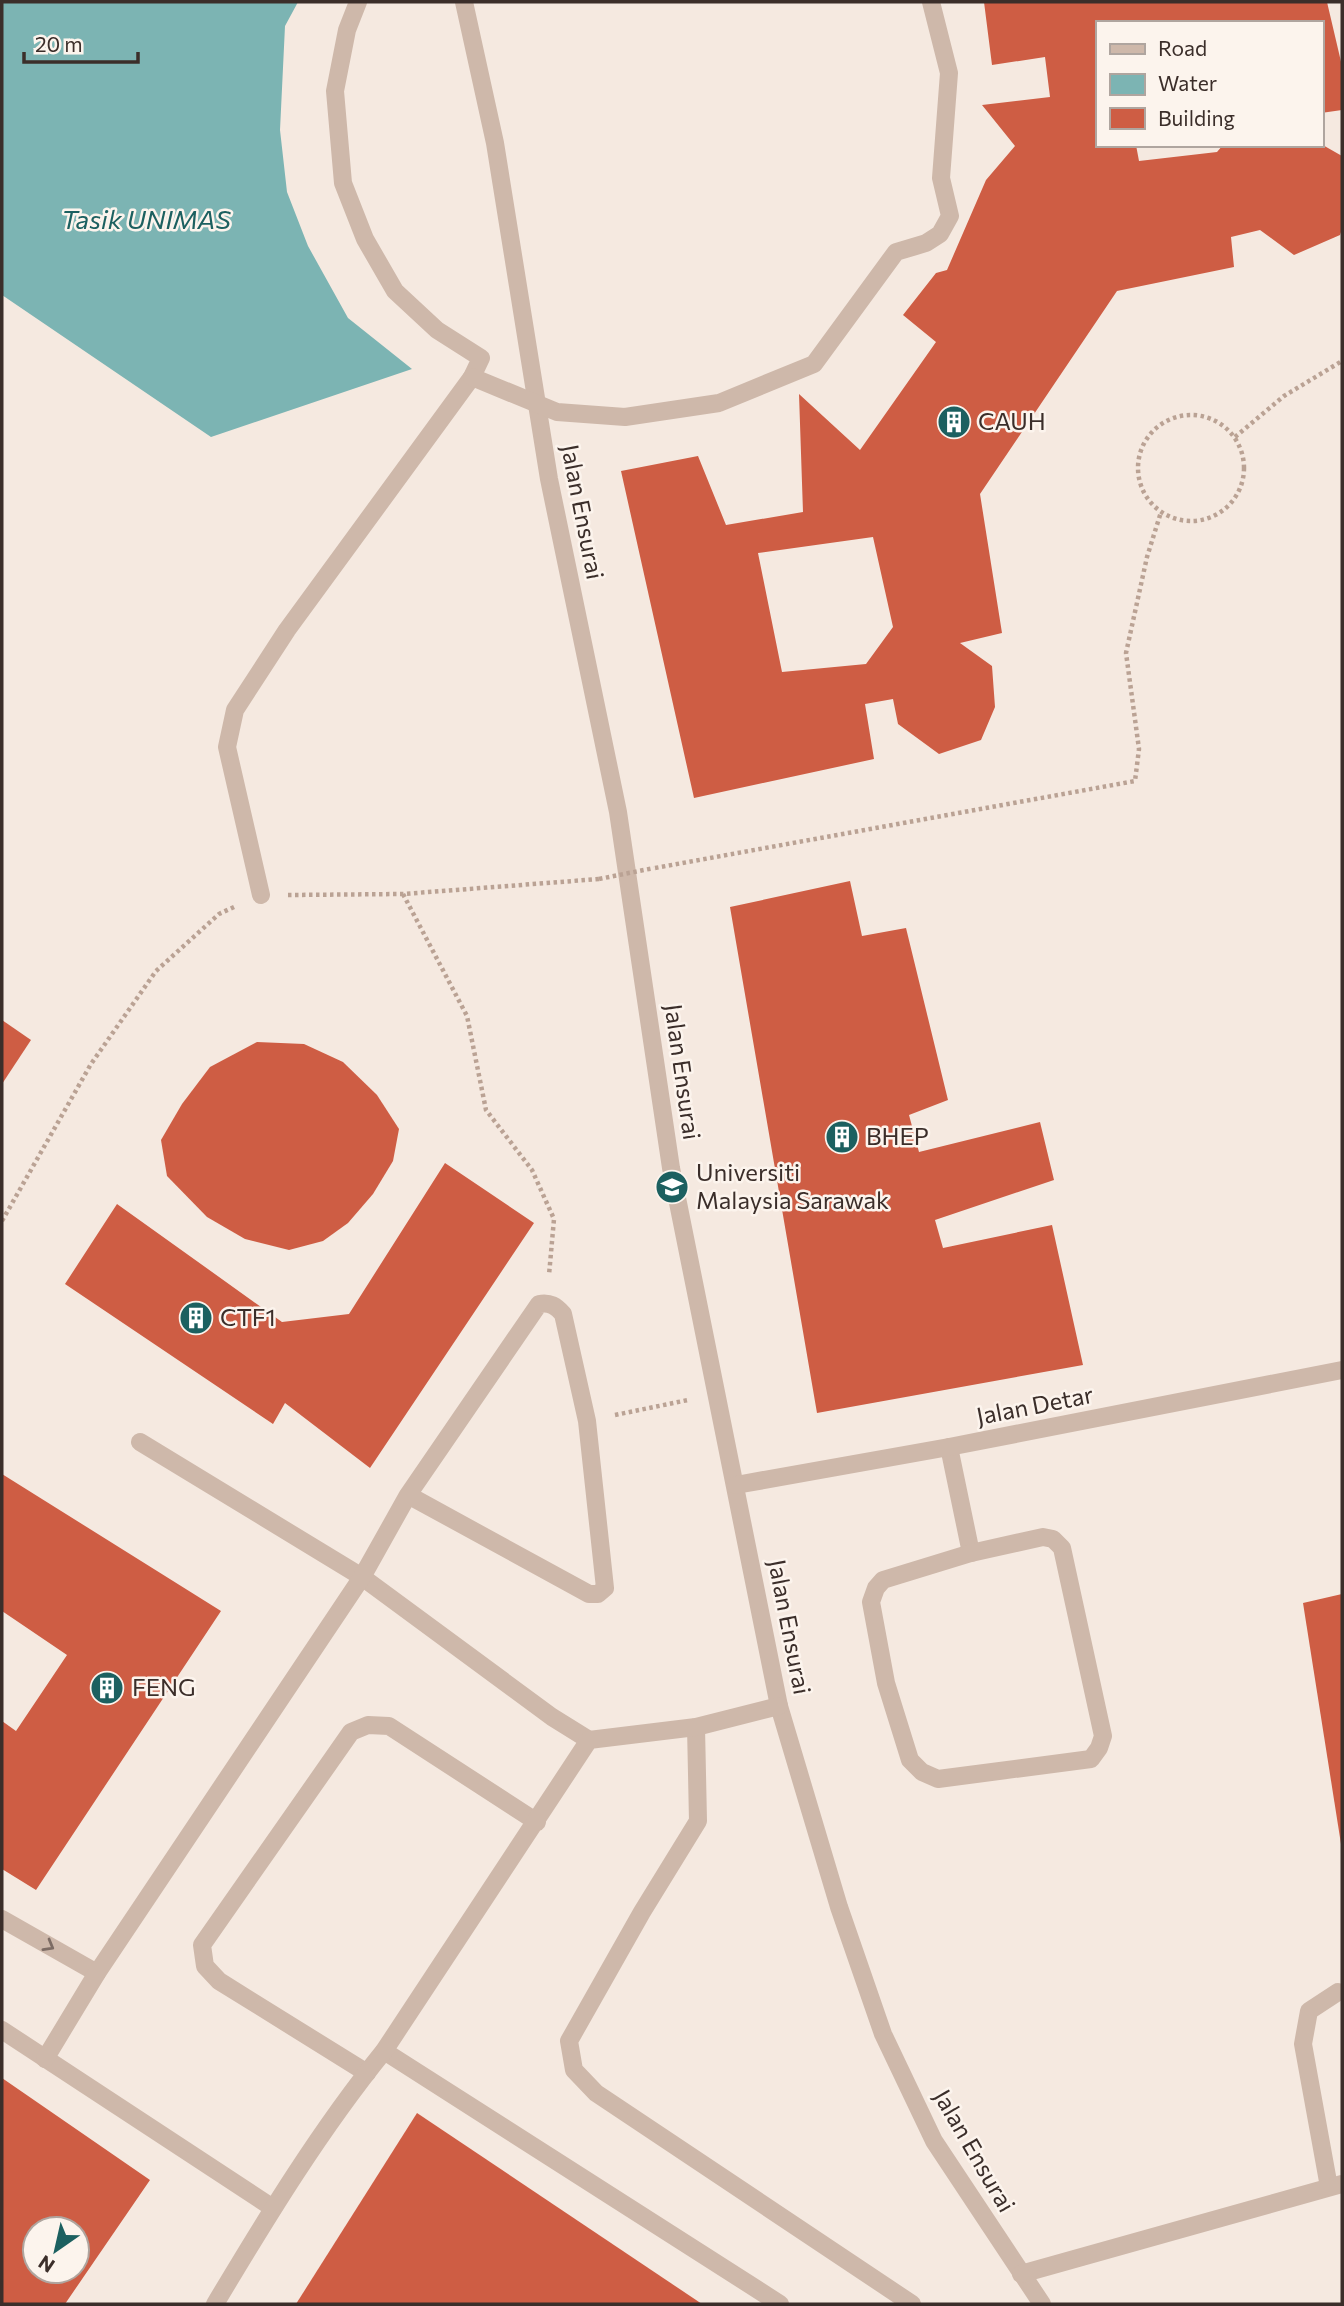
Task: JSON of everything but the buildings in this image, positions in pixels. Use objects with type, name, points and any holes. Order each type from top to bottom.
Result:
[{"type":"street","points":[[261,895],[227,747],[235,709],[287,630],[472,377],[481,358],[437,330],[395,291],[365,239],[343,183],[335,91],[347,30],[358,2]]},
{"type":"street","name":"Jalan Ensurai","points":[[464,2],[495,143],[550,479],[618,812],[671,1168],[779,1706],[839,1906],[883,2034],[934,2141],[1042,2304]]},
{"type":"street","points":[[472,377],[558,412],[625,417],[719,403],[814,364],[896,252],[926,243],[940,234],[950,216],[941,177],[949,74],[931,2]]},
{"type":"street","points":[[45,2059],[97,1973],[362,1577],[408,1495],[540,1304],[547,1303],[556,1307],[563,1314],[587,1421],[606,1588],[598,1594],[589,1594],[408,1495]]},
{"type":"street","name":"Jalan Detar","points":[[736,1485],[949,1447],[1342,1370]]},
{"type":"street","points":[[140,1442],[362,1577],[552,1717],[589,1740],[696,1727],[779,1706]]},
{"type":"street","points":[[949,1447],[971,1553]]},
{"type":"street","points":[[1043,1538],[1053,1539],[1062,1548],[1103,1737],[1091,1759],[939,1779],[922,1772],[910,1760],[886,1683],[872,1602],[876,1588],[883,1580],[971,1553],[1043,1538]]},
{"type":"street","points":[[367,2073],[219,1981],[205,1966],[202,1945],[351,1732],[368,1725],[388,1726],[537,1822]]},
{"type":"street","points":[[696,1727],[698,1821],[642,1912],[569,2041],[574,2070],[596,2093],[912,2304]]},
{"type":"street","points":[[215,2304],[273,2208],[384,2051],[589,1740]]},
{"type":"street","points":[[2,1919],[97,1973]]},
{"type":"street","points":[[1021,2274],[1336,2186],[1303,2044],[1309,2011],[1338,1992]]},
{"type":"street","points":[[2,2030],[273,2208]]},
{"type":"street","points":[[384,2051],[780,2304]]},
{"type":"path","points":[[1234,437],[1284,396],[1342,361]]},
{"type":"path","points":[[1191,414],[1214,421],[1234,437],[1241,452],[1244,468],[1234,499],[1223,511],[1209,519],[1176,519],[1161,512],[1148,501],[1137,469],[1139,452],[1147,437],[1159,425],[1174,417],[1191,414]]},
{"type":"path","points":[[2,1221],[91,1064],[156,971],[219,915],[261,895],[403,894],[599,879],[1135,781],[1139,749],[1126,653],[1147,557],[1161,512]]},
{"type":"path","points":[[403,894],[467,1017],[486,1110],[532,1170],[554,1219],[547,1303]]},
{"type":"path","points":[[587,1421],[718,1395]]},
{"type":"water","name":"Tasik UNIMAS","points":[[2,2],[298,2],[285,26],[280,130],[287,192],[308,246],[348,318],[412,369],[211,437],[2,295]]},
{"type":"place","name":"CAUH","points":[[954,422]]},
{"type":"place","name":"BHEP","points":[[842,1137]]},
{"type":"place","name":"Universiti Malaysia Sarawak","points":[[672,1187]]},
{"type":"place","name":"CTF1","points":[[196,1318]]},
{"type":"place","name":"FENG","points":[[107,1688]]}]
